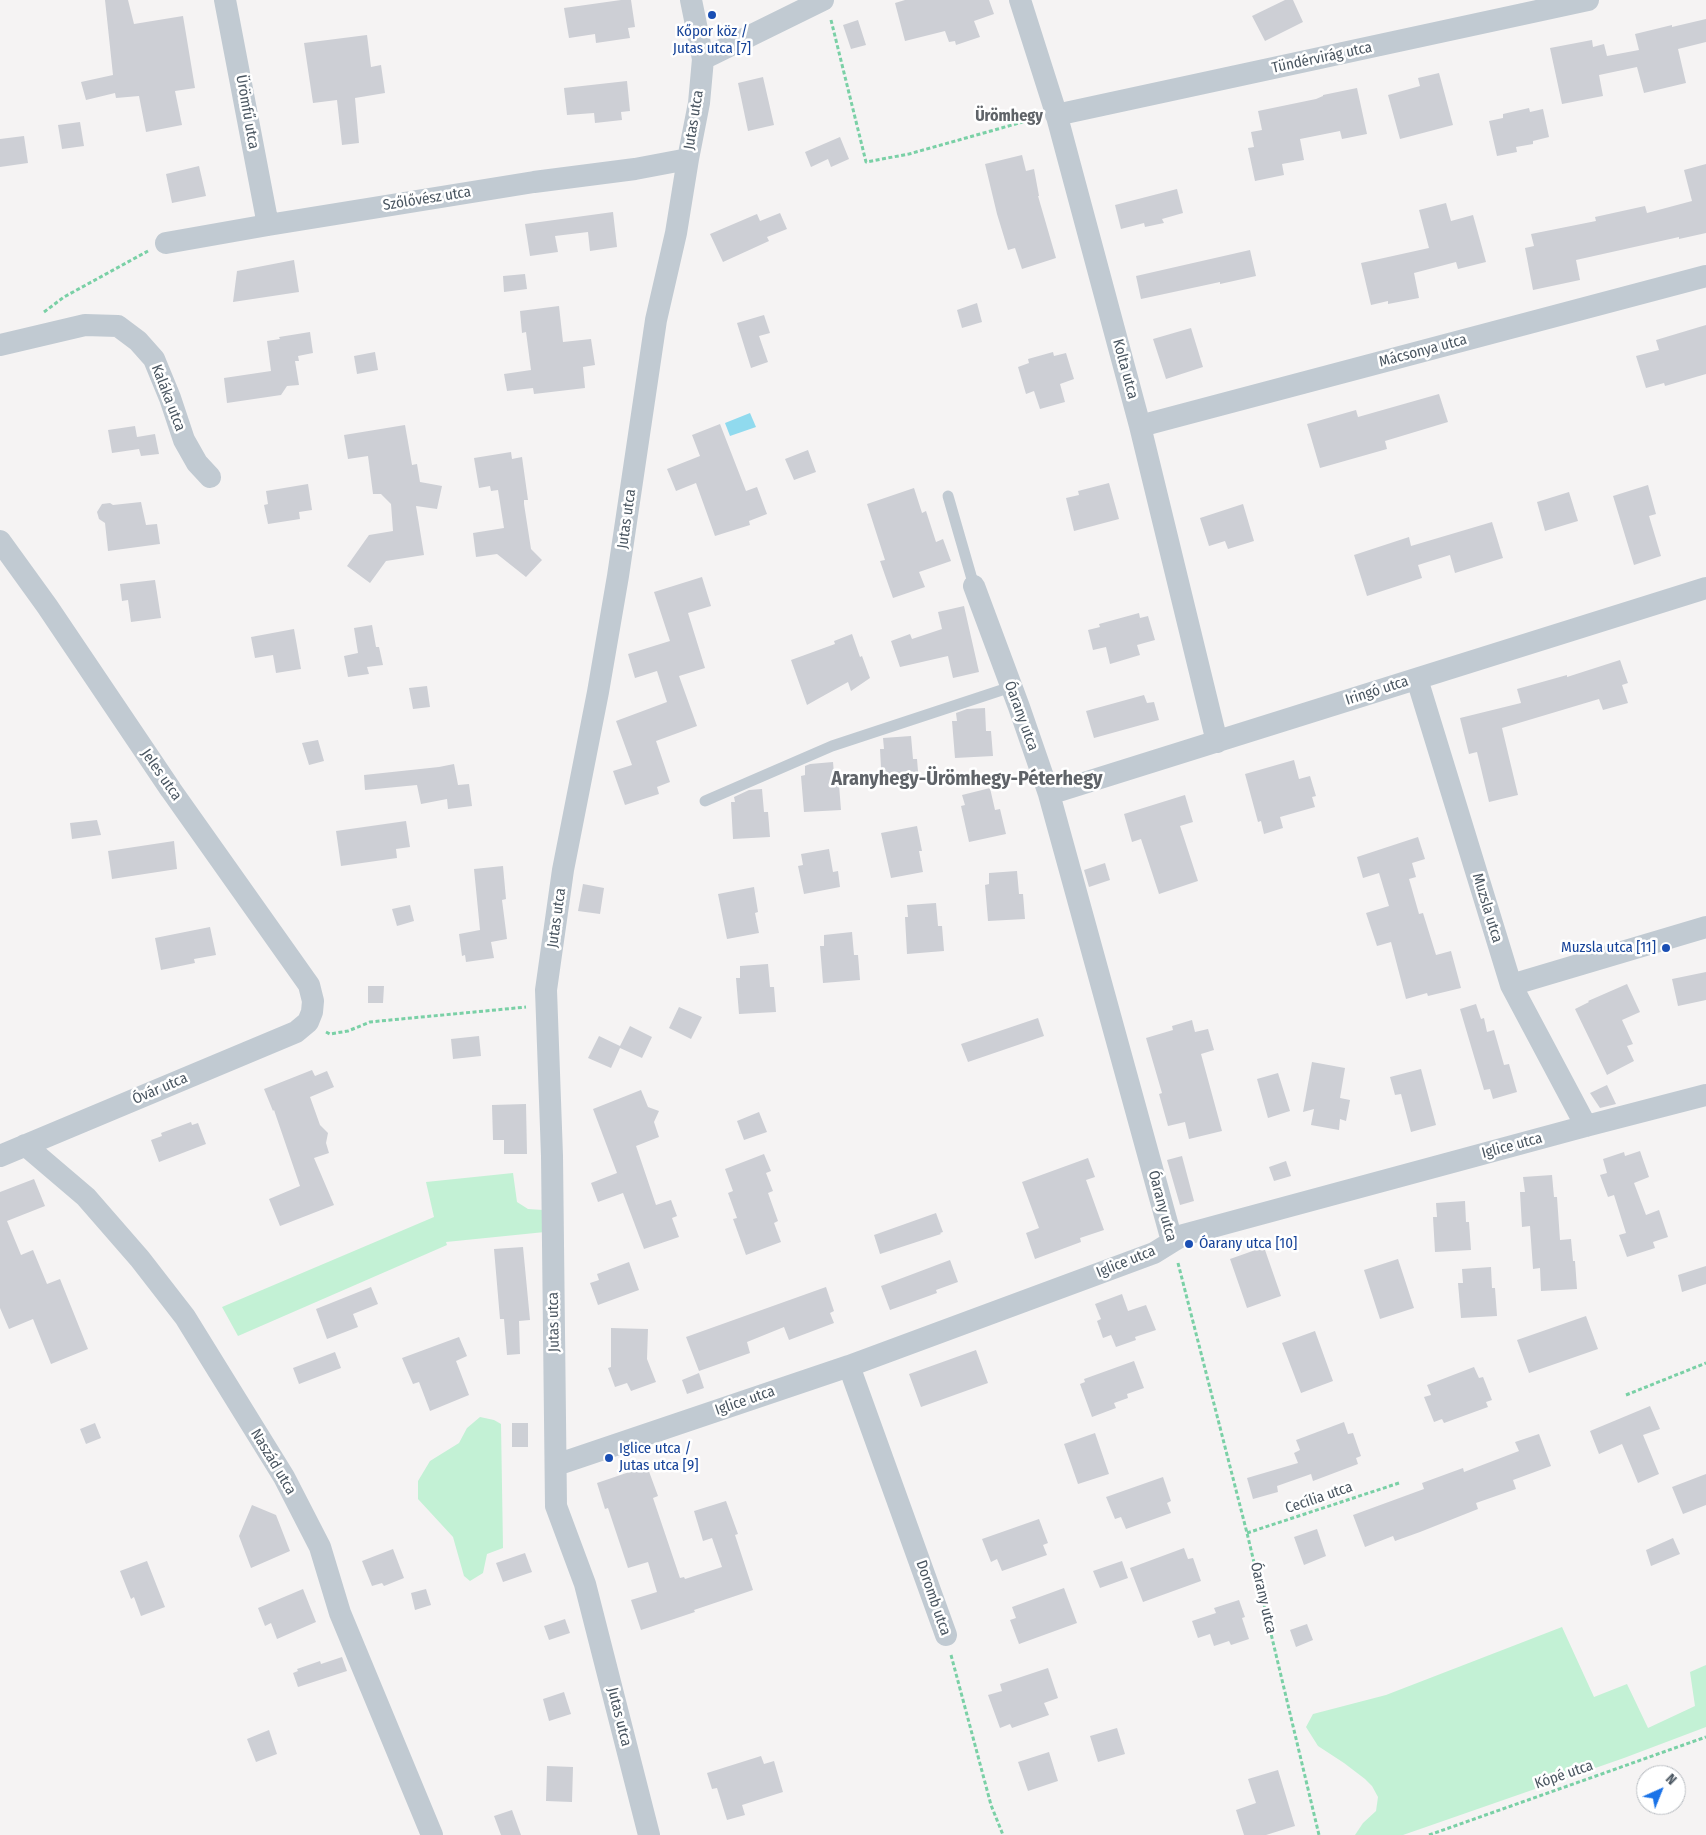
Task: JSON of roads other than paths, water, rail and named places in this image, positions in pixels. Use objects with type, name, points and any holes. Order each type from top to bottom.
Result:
[{"type":"street","name":"Ürömfű utca","points":[[225,0],[268,225]]},
{"type":"street","name":"Jutas utca","points":[[649,1835],[585,1584],[556,1506],[552,1156],[546,990],[564,870],[618,576],[656,320],[676,233],[699,104],[703,58],[691,0]]},
{"type":"street","name":"Kolta utca","points":[[1020,0],[1056,114],[1140,426],[1217,742]]},
{"type":"street","name":"Tündérvirág utca","points":[[1056,114],[1588,0]]},
{"type":"street","points":[[703,58],[826,10]]},
{"type":"street","name":"Szőlővész utca","points":[[166,243],[534,182],[635,169],[688,159]]},
{"type":"street","name":"Mácsonya utca","points":[[1140,426],[1706,276]]},
{"type":"street","name":"Kaláka utca","points":[[0,345],[85,325],[118,326],[138,341],[154,359],[184,440],[197,463],[210,477]]},
{"type":"street","name":"Jeles utca","points":[[0,541],[47,606],[171,790],[309,985],[313,1001],[310,1017]]},
{"type":"street","name":"Óarany utca","points":[[974,586],[1049,794],[1172,1241]]},
{"type":"street","name":"Iringó utca","points":[[1049,794],[1706,588]]},
{"type":"street","name":"Muzsla utca","points":[[1417,679],[1511,985],[1586,1126]]},
{"type":"street","points":[[1511,985],[1706,927]]},
{"type":"street","name":"Óvár utca","points":[[0,1156],[296,1032],[310,1017]]},
{"type":"street","name":"Iglice utca","points":[[556,1465],[849,1366],[1154,1253],[1182,1235],[1706,1095]]},
{"type":"street","name":"Naszád utca","points":[[25,1145],[86,1197],[146,1266],[184,1317],[284,1477],[320,1547],[340,1614],[432,1835]]},
{"type":"street","name":"Doromb utca","points":[[849,1366],[946,1635]]},
{"type":"lane","points":[[948,496],[974,586]]},
{"type":"lane","points":[[705,801],[832,746],[1011,688]]},
{"type":"water","points":[[750,413],[756,427],[730,436],[725,423]]},
{"type":"place","name":"Kőpor köz / Jutas utca [7]","points":[[712,15]]},
{"type":"place","name":"Muzsla utca [11]","points":[[1666,948]]},
{"type":"place","name":"Óarany utca [10]","points":[[1189,1244]]},
{"type":"place","name":"Iglice utca / Jutas utca [9]","points":[[609,1458]]},
{"type":"district","name":"Ürömhegy","points":[[1009,117]]},
{"type":"district","name":"Aranyhegy-Ürömhegy-Péterhegy","points":[[967,779]]}]
